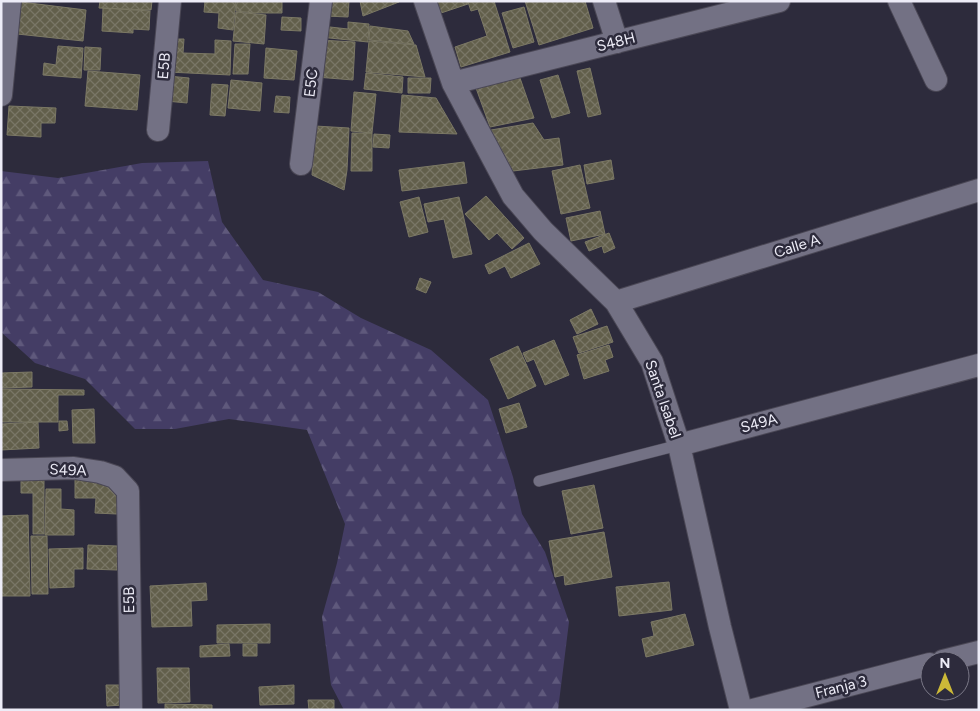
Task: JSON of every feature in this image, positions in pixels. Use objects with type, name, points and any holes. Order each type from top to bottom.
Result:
[{"type":"street","points":[[1,96],[10,1]]},
{"type":"street","name":"E5B","points":[[158,130],[170,1]]},
{"type":"street","name":"E5C","points":[[300,164],[320,1]]},
{"type":"street","name":"Santa Isabel","points":[[425,1],[453,82],[513,196],[543,231],[616,302],[652,362],[679,445],[740,710]]},
{"type":"street","points":[[604,1],[617,42]]},
{"type":"street","name":"S48H","points":[[453,82],[779,1]]},
{"type":"street","points":[[899,1],[936,80]]},
{"type":"street","name":"Calle A","points":[[616,302],[979,190]]},
{"type":"street","name":"S49A","points":[[679,445],[979,365]]},
{"type":"street","name":"S49A","points":[[1,470],[74,468],[100,472],[115,477],[128,491]]},
{"type":"street","name":"E5B","points":[[128,491],[131,710]]},
{"type":"street","name":"Franja 3","points":[[753,710],[920,667]]},
{"type":"lane","name":"S49A","points":[[539,481],[679,445]]},
{"type":"green space","points":[[208,161],[222,222],[263,280],[318,292],[361,318],[431,350],[488,400],[513,477],[522,514],[545,552],[569,622],[558,710],[344,710],[331,685],[322,617],[337,563],[345,524],[307,430],[229,419],[175,429],[135,429],[85,379],[35,363],[1,332],[1,171],[58,178],[142,163]]},
{"type":"building","points":[[100,1],[152,1],[151,10],[99,8]]},
{"type":"building","points":[[205,1],[236,1],[233,30],[218,28],[219,13],[204,12]]},
{"type":"building","points":[[237,1],[282,1],[282,13],[236,11]]},
{"type":"building","points":[[326,1],[349,1],[348,17],[325,16]]},
{"type":"building","points":[[360,1],[398,1],[399,2],[363,16]]},
{"type":"building","points":[[437,1],[467,1],[468,4],[441,13]]},
{"type":"building","points":[[494,1],[510,52],[461,67],[455,47],[487,36],[478,9],[471,11],[468,2]]},
{"type":"building","points":[[525,1],[585,1],[593,28],[539,45]]},
{"type":"building","points":[[21,2],[86,10],[83,41],[17,34]]},
{"type":"building","points":[[524,7],[534,42],[513,48],[502,13]]},
{"type":"building","points":[[103,8],[150,11],[149,30],[133,29],[133,33],[102,31]]},
{"type":"building","points":[[236,12],[266,15],[264,44],[233,41]]},
{"type":"building","points":[[282,17],[301,18],[301,31],[281,30]]},
{"type":"building","points":[[348,22],[369,24],[368,42],[320,37],[321,26],[348,29]]},
{"type":"building","points":[[370,26],[408,31],[414,44],[369,40]]},
{"type":"building","points":[[170,39],[184,39],[183,53],[215,54],[215,40],[231,41],[230,75],[168,72]]},
{"type":"building","points":[[319,40],[355,42],[353,80],[316,77]]},
{"type":"building","points":[[369,41],[416,45],[425,77],[366,72]]},
{"type":"building","points":[[235,44],[250,44],[248,74],[233,74]]},
{"type":"building","points":[[58,46],[83,48],[81,78],[43,75],[44,63],[56,65]]},
{"type":"building","points":[[85,47],[101,48],[100,70],[84,70]]},
{"type":"building","points":[[266,48],[297,51],[294,80],[264,78]]},
{"type":"building","points":[[590,68],[601,114],[588,117],[577,71]]},
{"type":"building","points":[[88,71],[140,75],[137,110],[85,106]]},
{"type":"building","points":[[366,73],[403,77],[402,93],[364,89]]},
{"type":"building","points":[[558,75],[570,113],[552,118],[540,80]]},
{"type":"building","points":[[168,76],[189,78],[187,103],[166,101]]},
{"type":"building","points":[[408,78],[431,78],[430,93],[408,93]]},
{"type":"building","points":[[520,78],[534,118],[490,127],[476,88]]},
{"type":"building","points":[[231,80],[262,83],[260,111],[228,108]]},
{"type":"building","points":[[212,84],[228,85],[225,116],[210,115]]},
{"type":"building","points":[[354,92],[376,94],[372,133],[351,131]]},
{"type":"building","points":[[402,95],[436,98],[457,134],[399,132]]},
{"type":"building","points":[[276,96],[290,97],[289,113],[274,112]]},
{"type":"building","points":[[9,106],[56,108],[55,123],[41,123],[41,137],[7,135]]},
{"type":"building","points":[[533,123],[544,140],[559,138],[563,165],[513,171],[491,130]]},
{"type":"building","points":[[315,126],[349,128],[344,190],[312,175]]},
{"type":"building","points":[[352,133],[372,133],[372,171],[351,171]]},
{"type":"building","points":[[374,134],[390,135],[389,148],[373,147]]},
{"type":"building","points":[[611,160],[614,179],[587,184],[584,165]]},
{"type":"building","points":[[464,162],[467,183],[402,191],[399,170]]},
{"type":"building","points":[[580,165],[590,208],[561,214],[552,171]]},
{"type":"building","points":[[486,196],[524,238],[512,249],[497,233],[489,240],[465,214]]},
{"type":"building","points":[[419,197],[428,232],[409,237],[400,202]]},
{"type":"building","points":[[459,197],[472,254],[453,258],[444,219],[428,222],[424,204]]},
{"type":"building","points":[[600,211],[605,234],[571,241],[566,218]]},
{"type":"building","points":[[609,233],[615,248],[604,253],[602,246],[589,251],[585,242]]},
{"type":"building","points":[[529,243],[540,264],[511,278],[505,266],[489,274],[485,265]]},
{"type":"building","points":[[420,278],[431,282],[426,293],[416,289]]},
{"type":"building","points":[[591,309],[598,324],[577,334],[570,320]]},
{"type":"building","points":[[607,326],[613,342],[579,353],[573,337]]},
{"type":"building","points":[[554,340],[569,375],[545,385],[534,359],[527,362],[523,353]]},
{"type":"building","points":[[609,345],[613,357],[605,360],[609,371],[584,379],[577,355]]},
{"type":"building","points":[[518,346],[536,386],[508,399],[490,359]]},
{"type":"building","points":[[32,372],[32,387],[1,388],[1,373]]},
{"type":"building","points":[[1,389],[84,390],[84,395],[58,395],[58,422],[1,422]]},
{"type":"building","points":[[519,403],[527,427],[506,433],[499,409]]},
{"type":"building","points":[[94,409],[95,443],[73,443],[72,410]]},
{"type":"building","points":[[59,421],[67,421],[68,430],[59,431]]},
{"type":"building","points":[[38,422],[39,448],[1,450],[1,424]]},
{"type":"building","points":[[75,477],[108,485],[117,497],[117,514],[95,513],[96,498],[75,498]]},
{"type":"building","points":[[21,479],[44,479],[44,534],[33,534],[33,493],[21,493]]},
{"type":"building","points":[[594,485],[603,528],[571,534],[562,491]]},
{"type":"building","points":[[46,489],[61,489],[61,509],[74,510],[74,535],[45,535]]},
{"type":"building","points":[[28,515],[30,596],[1,596],[1,516]]},
{"type":"building","points":[[604,532],[612,577],[565,585],[564,575],[555,577],[549,541]]},
{"type":"building","points":[[31,536],[47,536],[48,594],[32,594]]},
{"type":"building","points":[[88,545],[118,546],[117,570],[87,569]]},
{"type":"building","points":[[83,548],[83,569],[74,569],[74,587],[50,588],[49,549]]},
{"type":"building","points":[[669,582],[672,610],[619,616],[616,587]]},
{"type":"building","points":[[206,583],[207,600],[191,601],[192,626],[152,627],[150,586]]},
{"type":"building","points":[[685,614],[694,645],[646,657],[642,639],[654,636],[651,622]]},
{"type":"building","points":[[270,624],[270,643],[217,643],[217,625]]},
{"type":"building","points":[[229,644],[230,656],[200,657],[200,646]]},
{"type":"building","points":[[243,644],[257,644],[257,656],[243,656]]},
{"type":"building","points":[[157,668],[189,668],[190,702],[158,703]]},
{"type":"building","points":[[106,685],[122,685],[123,705],[107,706]]},
{"type":"building","points":[[294,685],[294,704],[260,705],[259,687]]},
{"type":"building","points":[[308,700],[334,700],[334,710],[309,710]]},
{"type":"building","points":[[165,704],[212,705],[212,710],[165,710]]}]
